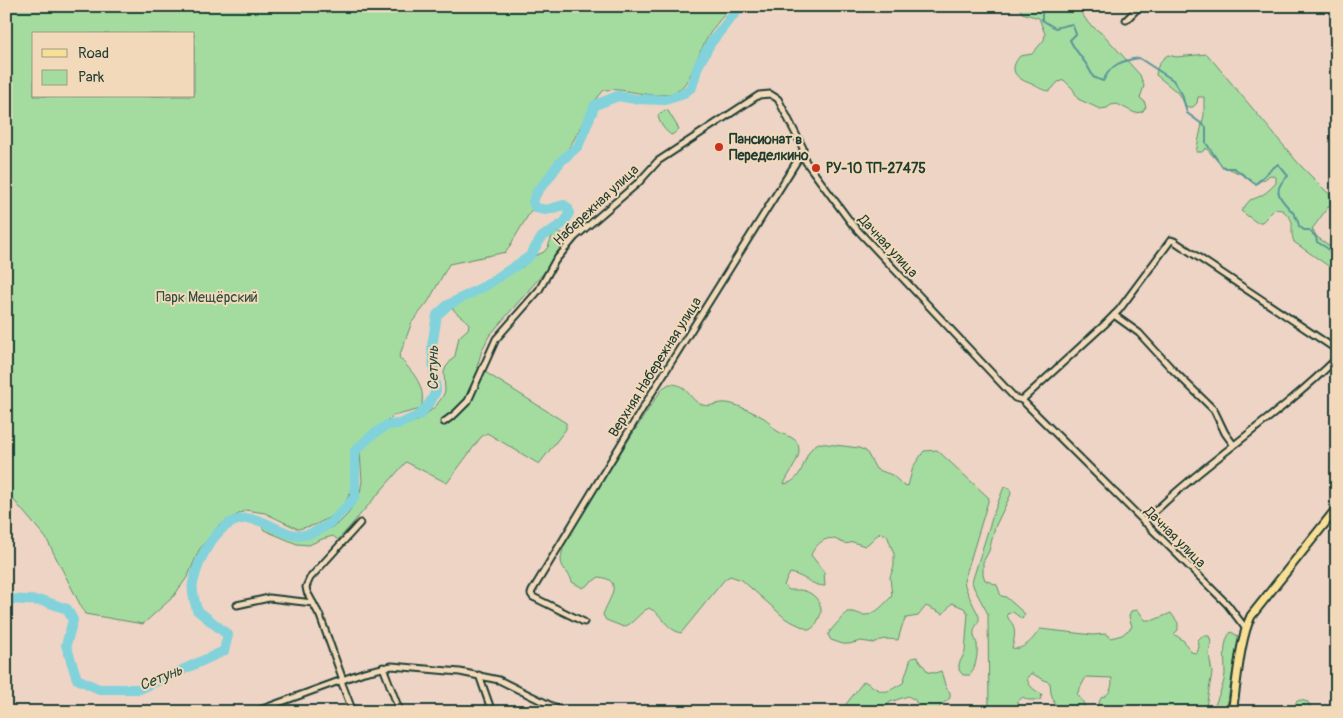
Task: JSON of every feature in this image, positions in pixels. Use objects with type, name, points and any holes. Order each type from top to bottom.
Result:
[{"type":"main road","points":[[1232,712],[1246,629],[1251,616],[1337,508]]},
{"type":"street","points":[[1126,20],[1140,6]]},
{"type":"street","name":"Дачная улица","points":[[770,94],[778,99],[803,148],[802,153],[806,162],[852,224],[1015,398],[1022,400],[1226,604],[1246,629]]},
{"type":"street","name":"Набережная улица","points":[[444,422],[468,401],[496,339],[539,290],[555,261],[576,237],[639,182],[658,161],[759,95],[770,94]]},
{"type":"street","name":"Верхняя Набережная улица","points":[[584,622],[533,597],[531,594],[645,404],[802,153]]},
{"type":"street","points":[[1022,400],[1114,315],[1172,240],[1337,350]]},
{"type":"street","points":[[1114,315],[1139,333],[1214,410],[1225,433],[1233,444]]},
{"type":"street","points":[[1144,522],[1233,444],[1264,422],[1318,377],[1337,358]]},
{"type":"street","points":[[353,712],[317,606],[313,603],[307,592],[308,582],[360,523]]},
{"type":"street","points":[[236,605],[269,598],[313,603]]},
{"type":"street","points":[[383,667],[400,712]]},
{"type":"street","points":[[254,712],[383,667],[402,667],[479,675],[509,684],[564,712]]},
{"type":"street","points":[[479,675],[492,712]]},
{"type":"green space","name":"Парк Мещёрский","points":[[6,6],[733,6],[709,35],[688,79],[679,90],[664,95],[656,95],[621,90],[604,90],[593,103],[573,141],[506,252],[449,264],[428,302],[412,322],[399,357],[418,380],[422,393],[421,409],[393,416],[360,440],[351,459],[351,492],[343,506],[332,516],[315,525],[298,529],[265,513],[246,510],[219,525],[199,550],[188,576],[173,597],[143,624],[85,614],[46,538],[6,491]]},
{"type":"green space","points":[[1018,6],[1072,6],[1082,14],[1089,24],[1104,35],[1140,75],[1144,86],[1140,98],[1144,101],[1146,107],[1142,112],[1135,113],[1117,104],[1100,109],[1078,99],[1073,89],[1064,80],[1058,82],[1050,91],[1041,89],[1018,77],[1014,70],[1016,61],[1020,56],[1032,54],[1044,40],[1045,34],[1039,18],[1022,13]]},
{"type":"green space","points":[[1207,54],[1299,164],[1334,199],[1312,229],[1317,237],[1337,251],[1337,272],[1294,242],[1292,222],[1282,210],[1275,209],[1262,222],[1256,222],[1241,211],[1250,200],[1267,192],[1276,183],[1276,177],[1270,175],[1254,184],[1243,175],[1221,165],[1206,148],[1202,152],[1196,152],[1204,115],[1204,97],[1198,97],[1197,103],[1193,107],[1187,107],[1177,92],[1156,75],[1159,64],[1168,55],[1176,57]]},
{"type":"green space","points":[[665,110],[668,111],[679,129],[672,135],[665,129],[658,118],[658,115]]},
{"type":"green space","points":[[556,233],[563,233],[568,237],[569,243],[489,336],[477,367],[566,423],[566,429],[539,464],[487,433],[481,437],[447,483],[406,462],[338,540],[333,536],[309,545],[297,544],[264,530],[261,525],[302,537],[329,529],[348,514],[360,493],[362,481],[360,452],[362,447],[381,431],[418,421],[436,406],[443,396],[445,391],[444,372],[455,356],[459,337],[468,329],[469,324],[452,307],[455,302],[524,266],[532,257],[544,252],[552,236]]},
{"type":"green space","points":[[669,384],[681,386],[694,400],[703,405],[710,406],[727,403],[748,410],[766,419],[777,431],[794,439],[798,445],[799,453],[784,484],[791,482],[797,477],[809,452],[819,443],[859,448],[866,451],[876,469],[892,475],[902,484],[908,486],[913,467],[924,451],[937,450],[989,498],[964,581],[979,617],[974,630],[977,656],[970,675],[963,675],[959,670],[959,664],[965,652],[968,613],[964,608],[952,603],[943,614],[926,606],[918,616],[906,618],[898,640],[889,639],[874,643],[861,641],[843,644],[831,640],[828,635],[847,612],[868,615],[880,608],[892,596],[890,577],[894,566],[894,554],[887,535],[880,533],[865,546],[853,542],[845,543],[830,538],[817,546],[811,555],[824,572],[825,586],[820,586],[790,573],[784,585],[789,590],[800,590],[810,593],[820,604],[821,613],[819,618],[809,630],[786,619],[742,580],[730,576],[725,579],[681,633],[671,628],[658,614],[649,608],[624,627],[606,620],[603,615],[613,592],[612,582],[599,577],[583,588],[572,582],[561,563],[564,542],[651,405],[663,388]]},
{"type":"green space","points":[[1004,487],[1010,488],[1011,494],[995,527],[989,551],[983,562],[983,574],[985,580],[997,585],[1001,596],[1006,597],[1025,614],[1022,619],[1013,612],[1007,614],[1014,631],[1012,648],[1025,646],[1040,629],[1093,635],[1106,634],[1111,638],[1122,635],[1132,627],[1129,616],[1131,611],[1138,610],[1145,620],[1154,620],[1171,613],[1178,623],[1178,630],[1174,634],[1184,641],[1191,652],[1197,653],[1199,647],[1198,640],[1202,636],[1209,636],[1211,642],[1209,654],[1212,673],[1205,712],[1095,712],[1101,698],[1107,695],[1110,690],[1112,678],[1086,677],[1077,694],[1084,705],[1083,712],[1068,712],[1062,707],[1055,705],[1050,683],[1031,673],[1027,678],[1029,684],[1042,694],[1040,700],[1028,700],[1023,697],[1018,701],[1018,712],[989,712],[988,614],[972,582]]},
{"type":"green space","points":[[1231,632],[1238,636],[1238,640],[1226,712],[1213,712],[1222,688],[1225,674],[1225,646]]},
{"type":"green space","points":[[917,657],[928,672],[935,673],[941,671],[946,688],[950,692],[950,698],[940,706],[937,712],[922,712],[915,700],[908,696],[890,702],[882,712],[840,712],[864,681],[880,691],[891,690],[903,683],[911,658]]},
{"type":"green space","points":[[1300,700],[1308,702],[1313,712],[1294,712],[1296,702]]},
{"type":"waterway","name":"Сетунь","points":[[6,596],[8,599],[44,601],[67,609],[73,620],[66,645],[77,679],[99,689],[140,689],[224,651],[228,635],[197,610],[192,589],[200,561],[213,539],[221,530],[241,519],[253,519],[285,532],[304,535],[320,530],[339,515],[355,497],[355,451],[371,436],[387,425],[399,424],[420,415],[436,391],[432,346],[437,315],[448,305],[485,286],[529,257],[542,237],[565,222],[569,213],[568,208],[564,205],[546,210],[536,208],[533,202],[536,193],[560,162],[578,146],[595,105],[618,96],[635,99],[665,100],[681,95],[692,87],[698,66],[710,44],[732,16],[743,6]]},
{"type":"waterway","name":"Сетунь","points":[[772,6],[779,6]]},
{"type":"waterway","points":[[1039,6],[1042,9],[1042,20],[1055,28],[1072,24],[1076,34],[1070,40],[1093,77],[1103,81],[1109,71],[1117,64],[1139,58],[1173,80],[1182,94],[1187,113],[1206,127],[1206,143],[1223,168],[1234,168],[1256,184],[1278,164],[1288,176],[1278,190],[1283,201],[1293,212],[1299,226],[1304,230],[1309,230],[1316,237],[1317,242],[1327,248],[1337,261]]},
{"type":"place","name":"Пансионат в Переделкино","points":[[719,147]]},
{"type":"place","name":"РУ-10 ТП-27475","points":[[816,168]]}]
